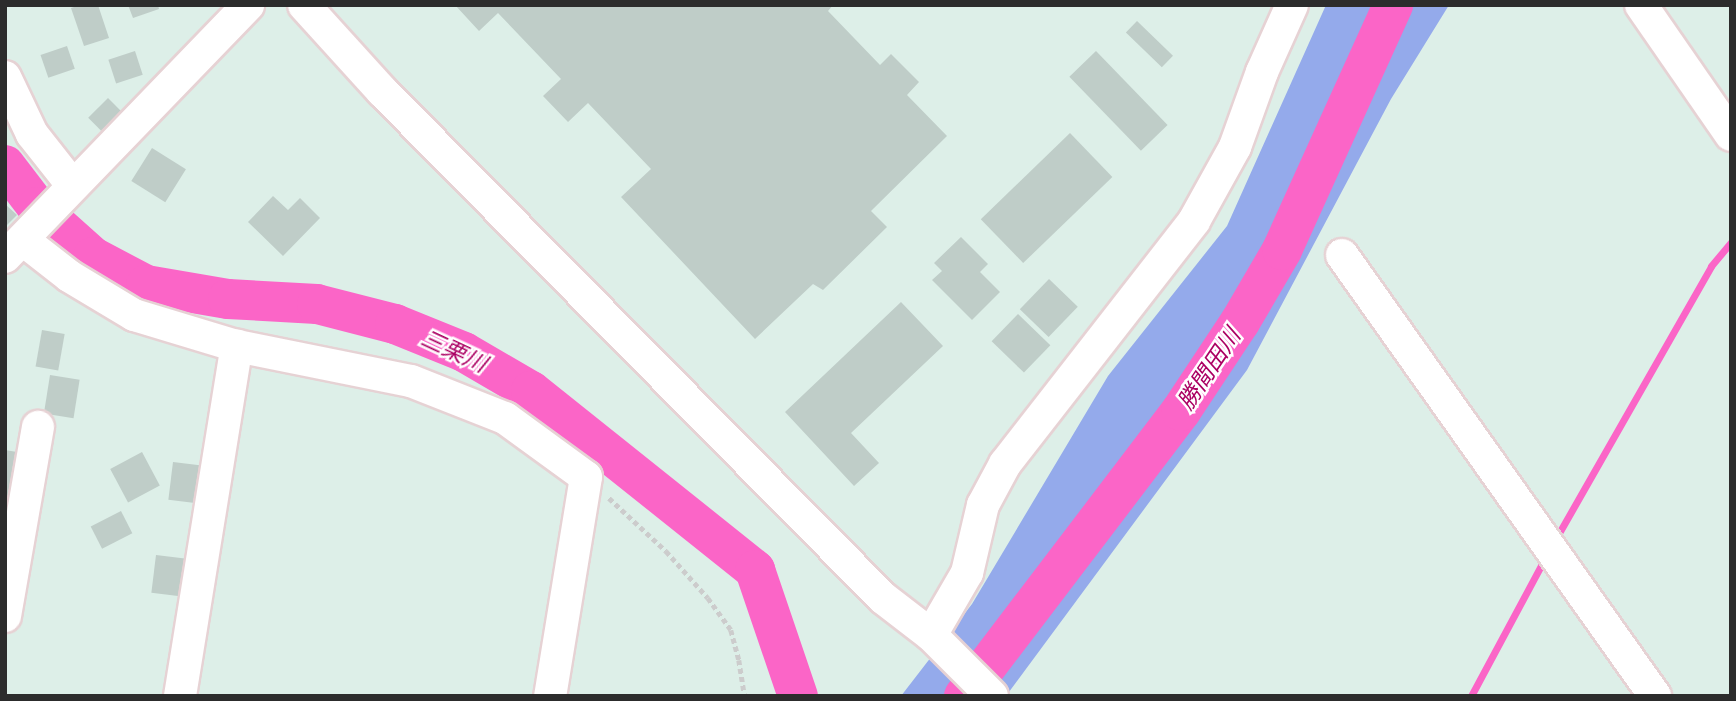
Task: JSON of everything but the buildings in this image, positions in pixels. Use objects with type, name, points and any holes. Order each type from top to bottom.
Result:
[{"type":"street","points":[[248,5],[14,248],[69,276],[134,315],[237,346],[411,382],[505,418],[586,477],[550,696]]},
{"type":"street","points":[[304,5],[382,91],[883,598],[937,640],[992,696]]},
{"type":"street","points":[[937,640],[967,573],[983,505],[1005,464],[1194,221],[1234,147],[1262,72],[1292,5]]},
{"type":"street","points":[[1641,5],[1731,135]]},
{"type":"street","points":[[5,77],[32,134],[73,186]]},
{"type":"street","points":[[1342,255],[1654,696]]},
{"type":"street","points":[[180,696],[237,346]]},
{"type":"street","points":[[5,616],[38,428]]},
{"type":"path","points":[[586,477],[666,551],[708,598],[730,630],[740,660],[745,696]]},
{"type":"shaded area","points":[[1326,5],[1449,5],[1391,99],[1247,370],[1006,696],[901,696],[972,604],[1108,376],[1227,226]]},
{"type":"waterway","name":"勝間田川","points":[[964,696],[1181,411],[1240,322],[1282,250],[1393,5]]},
{"type":"waterway","name":"三栗川","points":[[5,165],[37,207],[93,257],[146,285],[228,299],[317,304],[395,324],[464,352],[531,391],[755,570],[798,696]]},
{"type":"waterway","points":[[1555,540],[1711,266],[1731,242]]},
{"type":"waterway","points":[[1471,696],[1546,556]]}]
